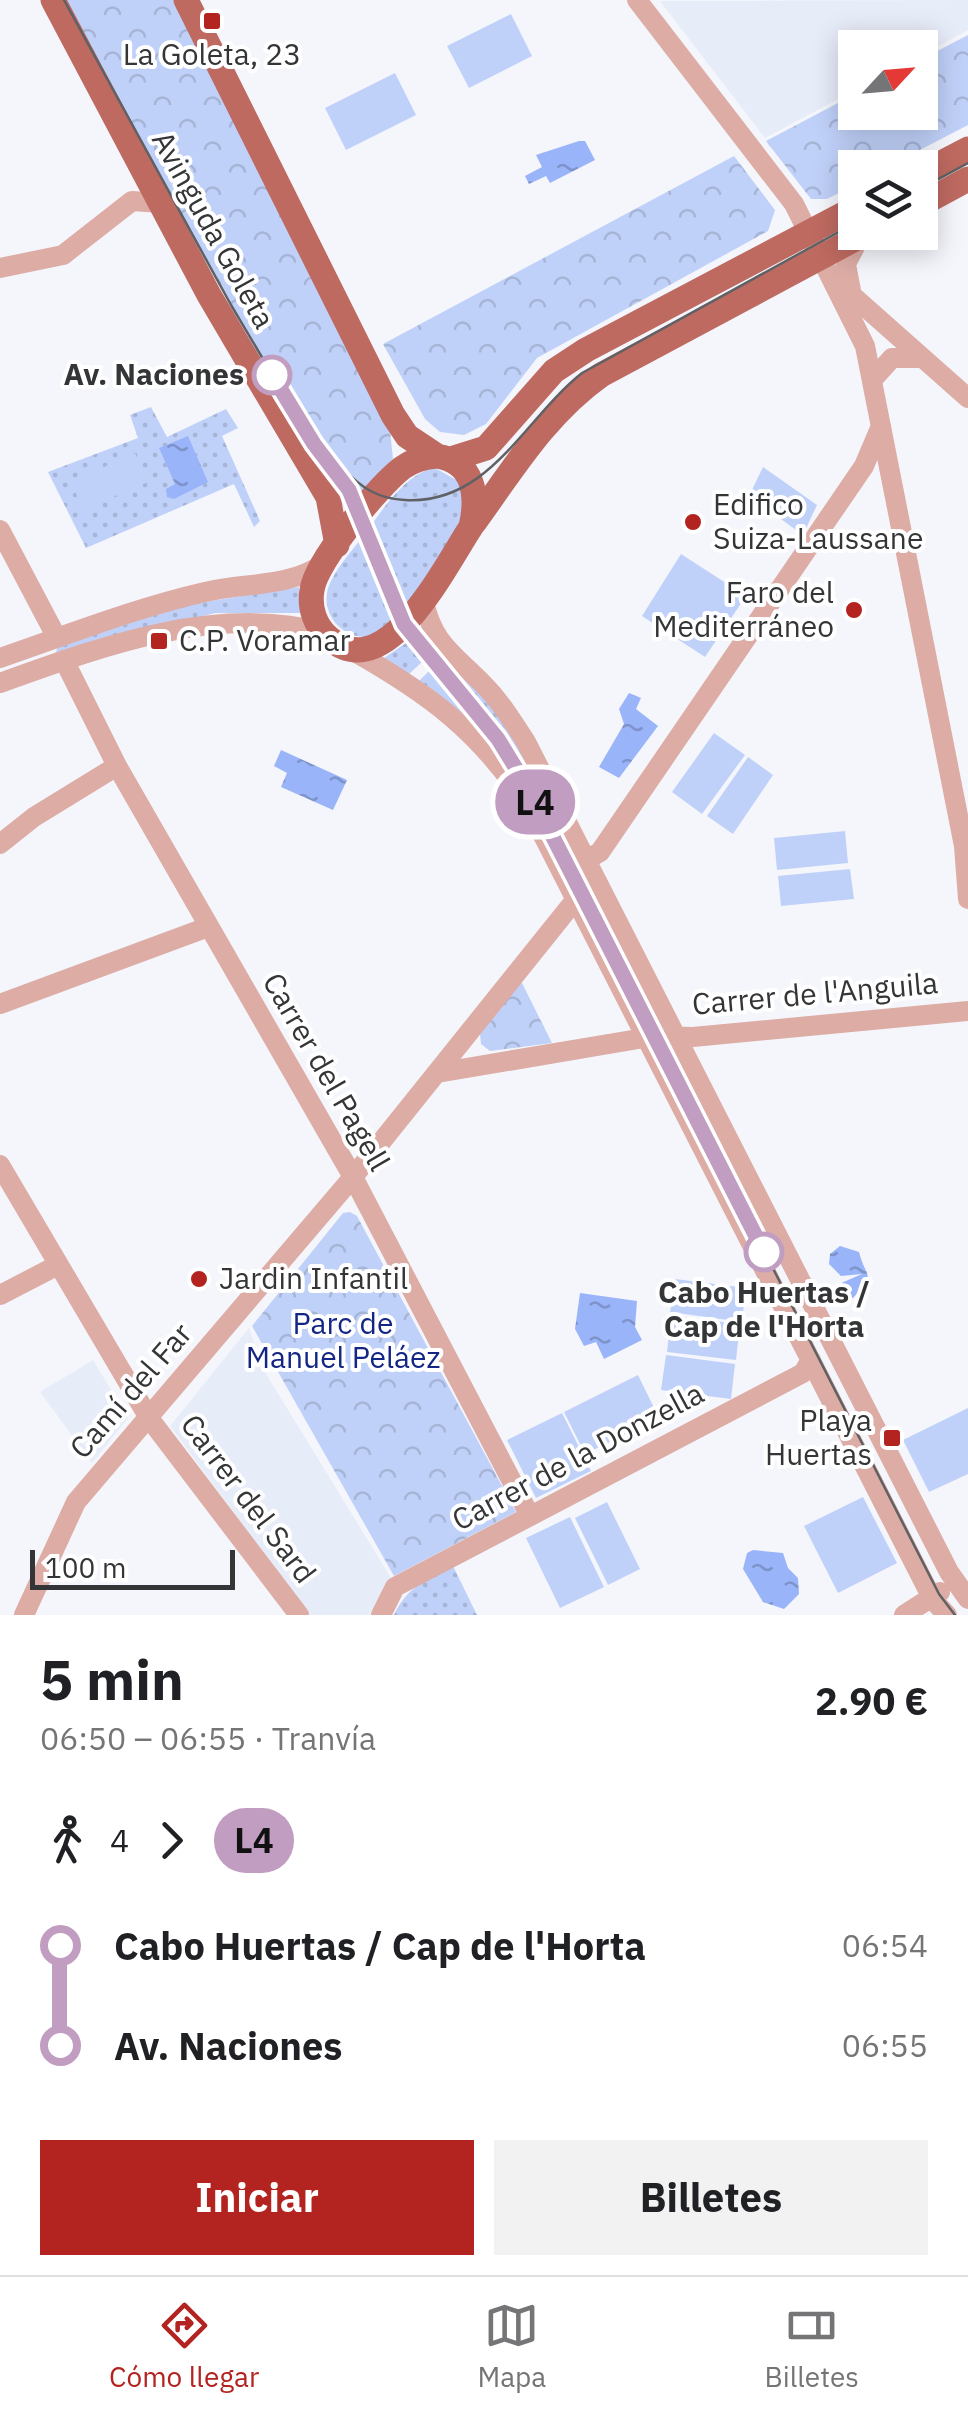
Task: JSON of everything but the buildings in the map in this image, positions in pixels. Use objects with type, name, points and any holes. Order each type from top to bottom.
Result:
[{"type":"main road","name":"Avinguda Goleta","points":[[53,0],[160,203],[328,497],[330,555]]},
{"type":"main road","points":[[186,0],[393,415],[407,436],[444,458],[474,484],[476,505],[471,527]]},
{"type":"main road","points":[[938,165],[968,149]]},
{"type":"main road","points":[[938,195],[968,179]]},
{"type":"main road","points":[[838,217],[586,350],[554,371],[486,448],[444,458],[421,458],[392,478],[330,555],[312,590],[312,608],[322,632],[353,651],[368,650],[391,639],[544,425],[574,394],[601,375],[826,264],[844,250]]},
{"type":"street","points":[[636,0],[794,204],[865,346],[966,845],[968,899]]},
{"type":"street","points":[[0,268],[63,256],[132,200],[139,184],[139,163]]},
{"type":"street","points":[[132,200],[160,203]]},
{"type":"street","points":[[852,298],[846,264],[855,250]]},
{"type":"street","points":[[826,264],[852,298],[968,398]]},
{"type":"street","points":[[873,380],[892,358],[922,358]]},
{"type":"street","points":[[586,860],[600,852],[864,466],[882,426]]},
{"type":"street","points":[[0,530],[57,638]]},
{"type":"street","points":[[0,658],[206,591],[294,580],[330,555]]},
{"type":"street","points":[[423,598],[429,626],[443,647],[484,684],[518,730],[949,1572],[968,1599]]},
{"type":"street","points":[[0,684],[64,660],[175,631],[271,625],[322,632]]},
{"type":"street","points":[[353,651],[448,710],[477,738],[527,804],[940,1607]]},
{"type":"street","name":"Carrer del Pagell","points":[[64,660],[117,766],[353,1176],[530,1516]]},
{"type":"street","points":[[0,844],[34,816],[117,766]]},
{"type":"street","points":[[576,899],[595,898],[621,933]]},
{"type":"street","name":"Camí del Far","points":[[24,1615],[76,1502],[353,1176],[576,899]]},
{"type":"street","points":[[0,1004],[208,927]]},
{"type":"street","name":"Carrer de l'Anguila","points":[[437,1073],[672,1036],[694,1038],[968,1011]]},
{"type":"street","points":[[469,1031],[471,1053],[490,1065]]},
{"type":"street","name":"Carrer del Sard","points":[[0,1165],[149,1418],[299,1615]]},
{"type":"street","points":[[0,1296],[58,1265]]},
{"type":"street","name":"Carrer de la Donzella","points":[[381,1615],[394,1587],[804,1373],[812,1360]]},
{"type":"street","points":[[940,1607],[949,1572]]},
{"type":"street","points":[[904,1615],[940,1607]]},
{"type":"shaded area","points":[[968,0],[968,30],[938,46],[938,30],[838,30],[838,99],[765,138],[660,1]]},
{"type":"shaded area","points":[[249,1328],[263,1369],[391,1578],[369,1615],[310,1615],[170,1426]]},
{"type":"shaded area","points":[[93,1360],[128,1418],[92,1463],[40,1392]]},
{"type":"green space","points":[[59,0],[175,0],[390,430],[393,459],[345,509]]},
{"type":"green space","points":[[511,14],[532,56],[469,88],[447,46]]},
{"type":"green space","points":[[968,35],[968,125],[920,150],[838,150],[838,194],[827,199],[811,199],[766,141],[838,103],[838,130],[938,130],[938,51]]},
{"type":"green space","points":[[395,73],[416,115],[346,150],[325,108]]},
{"type":"green space","points":[[734,156],[775,210],[768,231],[537,358],[486,424],[464,435],[440,432],[425,419],[383,344]]},
{"type":"green space","points":[[151,407],[167,437],[226,409],[238,428],[222,436],[260,521],[254,527],[234,484],[86,548],[48,472],[138,438],[130,415]]},
{"type":"green space","points":[[135,453],[148,482],[83,510],[71,482]]},
{"type":"green space","points":[[763,467],[817,505],[803,535],[749,496]]},
{"type":"green space","points":[[435,468],[460,482],[463,520],[389,626],[372,636],[352,635],[335,623],[330,614],[327,593],[333,578],[395,495],[414,477]]},
{"type":"green space","points":[[681,554],[746,596],[705,657],[642,616]]},
{"type":"green space","points":[[299,587],[301,613],[215,613],[56,655],[57,647],[185,605]]},
{"type":"green space","points":[[423,624],[436,649],[408,675],[384,658],[406,643]]},
{"type":"green space","points":[[443,657],[499,710],[588,877],[576,884],[534,801],[418,682]]},
{"type":"green space","points":[[714,733],[745,755],[702,814],[672,792]]},
{"type":"green space","points":[[748,757],[773,775],[733,834],[707,816]]},
{"type":"green space","points":[[845,831],[848,863],[777,870],[774,838]]},
{"type":"green space","points":[[850,869],[854,899],[781,906],[778,876]]},
{"type":"green space","points":[[520,979],[552,1043],[490,1051],[481,1044],[480,1034]]},
{"type":"green space","name":"Parc de Manuel Peláez","points":[[343,1213],[357,1216],[516,1512],[394,1576],[252,1326]]},
{"type":"green space","points":[[675,1279],[746,1288],[742,1322],[670,1312]]},
{"type":"green space","points":[[671,1316],[740,1324],[736,1360],[667,1352]]},
{"type":"green space","points":[[666,1355],[735,1364],[731,1399],[661,1390]]},
{"type":"green space","points":[[638,1375],[659,1418],[585,1454],[564,1412]]},
{"type":"green space","points":[[968,1408],[968,1474],[929,1492],[903,1440]]},
{"type":"green space","points":[[562,1413],[591,1471],[536,1498],[507,1440]]},
{"type":"green space","points":[[863,1497],[897,1563],[838,1593],[804,1526]]},
{"type":"green space","points":[[607,1502],[640,1569],[608,1585],[575,1518]]},
{"type":"green space","points":[[570,1517],[604,1587],[560,1608],[526,1538]]},
{"type":"green space","points":[[453,1566],[477,1615],[394,1615],[411,1591]]},
{"type":"water","points":[[585,141],[595,160],[550,183],[546,176],[529,184],[525,176],[542,167],[536,155]]},
{"type":"water","points":[[188,436],[208,482],[174,499],[167,497],[166,489],[175,484],[159,448]]},
{"type":"water","points":[[629,693],[641,698],[636,709],[658,726],[619,778],[599,767],[624,724],[619,709]]},
{"type":"water","points":[[281,750],[347,780],[333,810],[281,787],[287,773],[274,766]]},
{"type":"water","points":[[840,1246],[859,1252],[868,1275],[853,1298],[842,1296],[839,1284],[862,1274],[841,1276],[829,1264],[830,1254]]},
{"type":"water","points":[[580,1293],[637,1301],[635,1327],[642,1340],[604,1359],[596,1342],[584,1346],[575,1329]]},
{"type":"water","points":[[747,1553],[783,1553],[788,1568],[798,1578],[799,1594],[784,1609],[763,1602],[743,1569]]},
{"type":"tram line","points":[[64,0],[231,305],[314,445],[349,490],[404,623],[498,739],[528,788],[939,1594],[955,1615]]},
{"type":"tram line","points":[[938,179],[968,163]]},
{"type":"tram line","points":[[344,469],[371,491],[396,499],[434,498],[460,489],[503,456],[582,373],[838,232]]},
{"type":"tram line","name":"L4","points":[[272,375],[362,514],[404,624],[498,739],[528,788],[764,1252]]},
{"type":"place","name":"La Goleta, 23","points":[[212,21]]},
{"type":"place","name":"Av. Naciones","points":[[272,375]]},
{"type":"place","name":"Edifico Suiza-Laussane","points":[[693,522]]},
{"type":"place","name":"Faro del Mediterráneo","points":[[854,610]]},
{"type":"place","name":"C.P. Voramar","points":[[159,641]]},
{"type":"place","name":"Cabo Huertas / Cap de l'Horta","points":[[764,1252]]},
{"type":"place","name":"Jardin Infantil","points":[[199,1279]]},
{"type":"place","name":"Playa Huertas","points":[[892,1438]]}]
